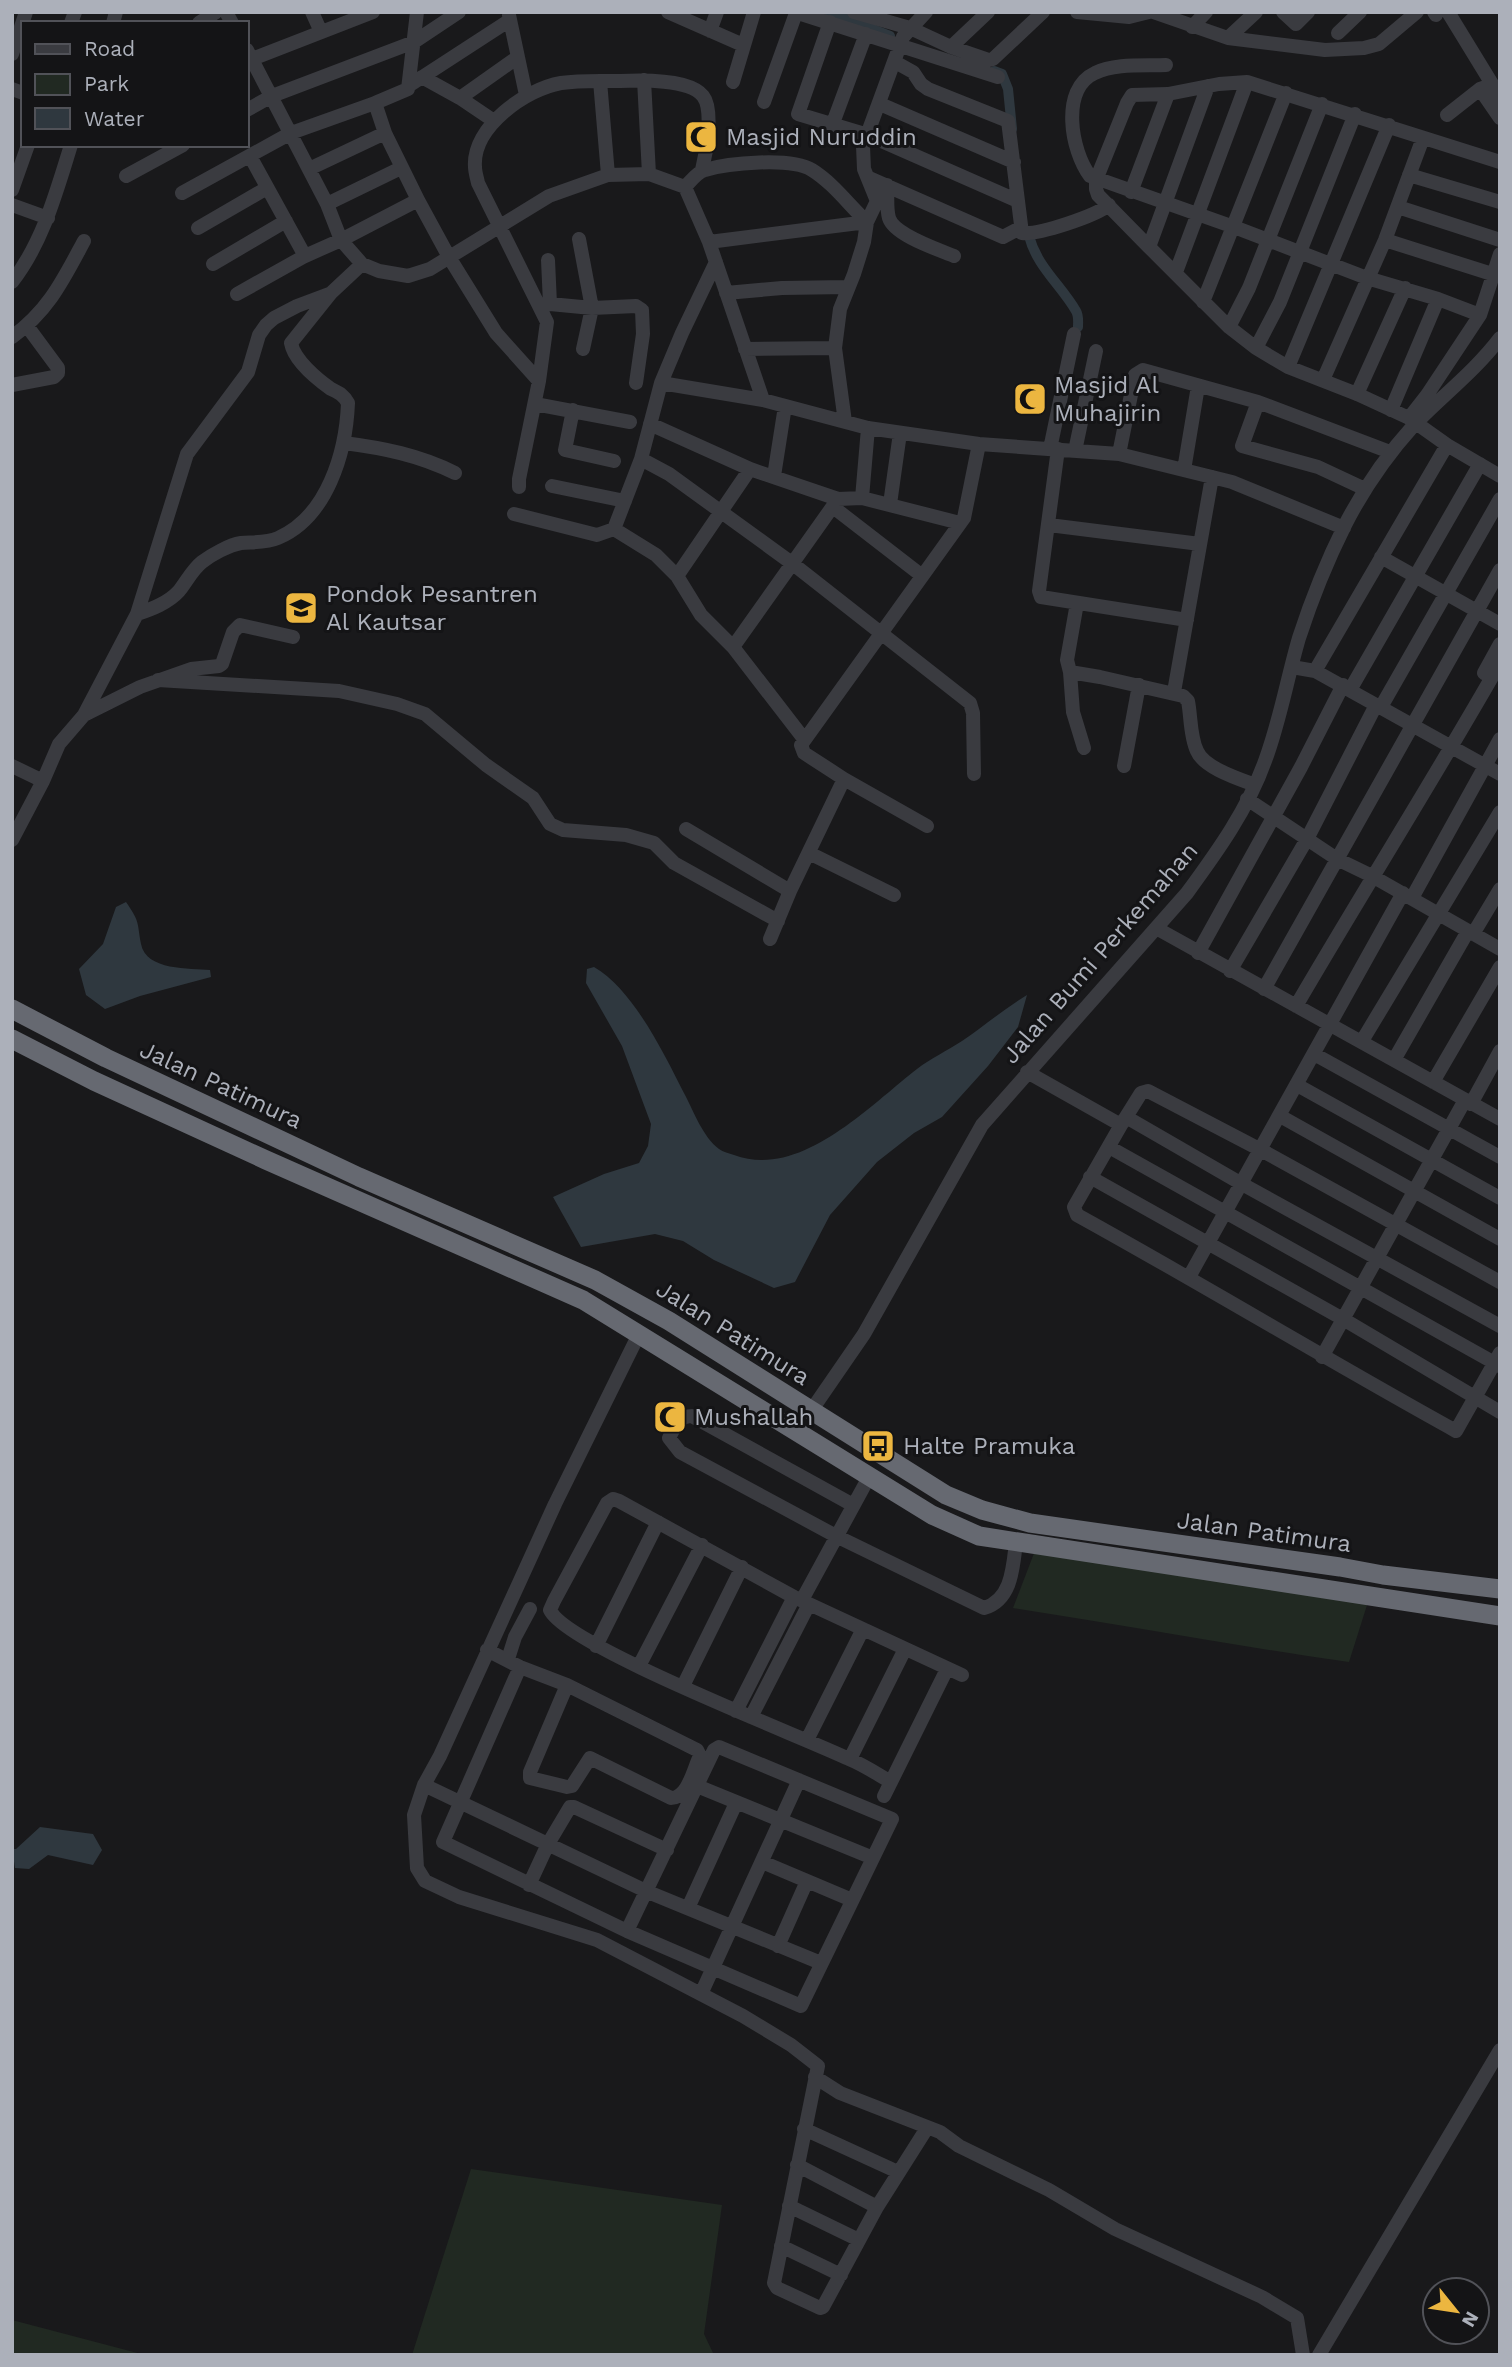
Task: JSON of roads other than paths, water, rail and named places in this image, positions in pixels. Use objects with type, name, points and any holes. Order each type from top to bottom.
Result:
[{"type":"highway","name":"Jalan Patimura","points":[[12,1010],[106,1058],[359,1177],[595,1280],[669,1321],[946,1494],[982,1510],[1030,1523],[1202,1546],[1383,1575],[1500,1589]]},
{"type":"highway","name":"Jalan Patimura","points":[[12,1039],[168,1115],[583,1300],[932,1515],[979,1536],[1500,1616]]},
{"type":"highway","points":[[1199,1569],[1202,1546]]},
{"type":"street","points":[[312,12],[321,32]]},
{"type":"street","points":[[416,81],[414,42],[417,12]]},
{"type":"street","points":[[248,109],[272,96],[414,42],[459,12]]},
{"type":"street","points":[[710,31],[717,12]]},
{"type":"street","points":[[733,82],[754,12]]},
{"type":"street","points":[[764,102],[795,12],[866,34],[951,47],[991,60],[1043,12]]},
{"type":"street","points":[[854,12],[887,21]]},
{"type":"street","points":[[870,12],[887,21],[904,38],[998,77]]},
{"type":"street","points":[[845,422],[835,348],[840,309],[864,242],[867,222],[877,201],[862,159],[863,146],[904,38],[926,12]]},
{"type":"street","points":[[951,47],[988,12]]},
{"type":"street","points":[[1077,12],[1129,17],[1151,12],[1228,38],[1325,50],[1364,48],[1379,44],[1417,12]]},
{"type":"street","points":[[1192,27],[1206,12]]},
{"type":"street","points":[[1228,38],[1256,12]]},
{"type":"street","points":[[1283,12],[1296,24],[1308,12]]},
{"type":"street","points":[[1338,33],[1360,12]]},
{"type":"street","points":[[674,13],[743,45]]},
{"type":"street","points":[[1439,13],[1490,90],[1500,118]]},
{"type":"street","points":[[366,14],[339,18],[321,32],[248,57],[272,96],[327,204],[341,240],[362,264],[379,271],[408,276],[430,269],[549,196],[608,175],[649,174],[685,187],[709,242],[763,400]]},
{"type":"street","points":[[182,193],[290,133],[407,90],[509,16],[526,95]]},
{"type":"street","points":[[830,22],[798,114],[868,135],[1018,201]]},
{"type":"street","points":[[12,54],[21,27]]},
{"type":"street","points":[[833,123],[866,34]]},
{"type":"street","points":[[460,98],[517,57]]},
{"type":"street","points":[[895,62],[913,72],[928,89],[1007,119],[1021,232],[1026,234],[1096,213],[1109,205]]},
{"type":"street","points":[[1166,65],[1101,71],[1084,80],[1071,110],[1085,169],[1096,180],[1234,227],[1367,278],[1405,288],[1480,315]]},
{"type":"street","points":[[644,80],[649,174]]},
{"type":"street","points":[[544,305],[478,183],[475,167],[482,140],[494,121],[526,95],[559,83],[644,80],[692,88],[703,96],[709,130],[702,170],[685,187]]},
{"type":"street","points":[[416,81],[460,98],[494,121]]},
{"type":"street","points":[[600,81],[608,175]]},
{"type":"street","points":[[1176,272],[1247,82]]},
{"type":"street","points":[[1500,162],[1247,82],[1130,97],[1096,180],[1097,192],[1109,205],[1203,302],[1256,348],[1288,367],[1413,420],[1447,445],[1500,476]]},
{"type":"street","points":[[1149,247],[1208,86]]},
{"type":"street","points":[[1447,115],[1490,90]]},
{"type":"street","points":[[1203,302],[1286,93]]},
{"type":"street","points":[[1131,192],[1168,94]]},
{"type":"street","points":[[375,103],[401,168],[449,257],[496,333],[539,381]]},
{"type":"street","points":[[880,104],[1014,162]]},
{"type":"street","points":[[1229,327],[1249,288],[1322,104]]},
{"type":"street","points":[[1256,348],[1280,302],[1301,252],[1354,114]]},
{"type":"street","points":[[1288,367],[1389,125]]},
{"type":"street","points":[[309,169],[385,133]]},
{"type":"street","points":[[1323,380],[1385,240],[1423,138]]},
{"type":"street","points":[[12,190],[27,147]]},
{"type":"street","points":[[12,282],[25,266],[48,218],[70,147]]},
{"type":"street","points":[[126,176],[179,147]]},
{"type":"street","points":[[250,156],[305,256]]},
{"type":"street","points":[[702,170],[769,161],[798,164],[810,168],[821,177],[867,222]]},
{"type":"street","points":[[327,204],[401,168]]},
{"type":"street","points":[[1409,175],[1500,201]]},
{"type":"street","points":[[869,178],[1003,237],[1020,228]]},
{"type":"street","points":[[887,185],[888,216],[893,226],[954,256]]},
{"type":"street","points":[[198,228],[267,188]]},
{"type":"street","points":[[237,294],[305,256],[418,200]]},
{"type":"street","points":[[12,205],[48,218]]},
{"type":"street","points":[[1398,207],[1500,240]]},
{"type":"street","points":[[213,264],[286,221]]},
{"type":"street","points":[[709,242],[867,222]]},
{"type":"street","points":[[579,239],[592,307],[583,349]]},
{"type":"street","points":[[1385,240],[1492,274]]},
{"type":"street","points":[[12,337],[27,326],[55,295],[84,241]]},
{"type":"street","points":[[1413,420],[1480,315],[1500,254]]},
{"type":"street","points":[[519,487],[547,322],[544,305],[548,260]]},
{"type":"street","points":[[514,514],[597,536],[614,529],[641,459],[661,383],[716,262]]},
{"type":"street","points":[[137,614],[155,608],[177,592],[203,561],[236,544],[276,539],[306,520],[324,497],[344,443],[348,409],[346,398],[308,370],[290,346],[301,328],[331,293],[362,264]]},
{"type":"street","points":[[726,293],[782,288],[847,287]]},
{"type":"street","points":[[1357,394],[1405,288]]},
{"type":"street","points":[[12,841],[59,744],[84,715],[137,614],[187,453],[248,372],[259,335],[274,318],[331,293]]},
{"type":"street","points":[[1391,410],[1438,299]]},
{"type":"street","points":[[544,305],[636,306],[642,310],[643,334],[636,383]]},
{"type":"street","points":[[12,385],[54,377],[58,373],[58,368],[27,326]]},
{"type":"street","points":[[1074,334],[1054,449],[1049,526],[1040,594],[1043,598],[1186,620]]},
{"type":"street","name":"Jalan Bumi Perkemahan","points":[[811,1411],[864,1334],[982,1125],[1187,893],[1217,852],[1255,785],[1273,737],[1308,613],[1344,528],[1365,489],[1413,420],[1469,374],[1500,338]]},
{"type":"street","points":[[745,349],[835,348]]},
{"type":"street","points":[[1075,451],[1096,351]]},
{"type":"street","points":[[1119,454],[1135,374],[1139,371],[1258,402],[1390,452]]},
{"type":"street","points":[[661,383],[763,400],[868,428],[900,433],[979,444],[1119,454],[1212,477],[1255,491],[1344,528]]},
{"type":"street","points":[[1184,470],[1198,386]]},
{"type":"street","points":[[1258,402],[1242,446],[1318,467],[1365,489]]},
{"type":"street","points":[[534,404],[630,422]]},
{"type":"street","points":[[774,475],[785,406]]},
{"type":"street","points":[[573,410],[565,450],[614,461]]},
{"type":"street","points":[[650,424],[750,469],[774,475],[836,503],[921,575]]},
{"type":"street","points":[[862,498],[868,428]]},
{"type":"street","points":[[890,504],[900,433]]},
{"type":"street","points":[[344,443],[382,448],[428,460],[455,473]]},
{"type":"street","points":[[928,827],[844,779],[801,749],[804,739],[964,518],[979,444]]},
{"type":"street","points":[[1315,671],[1447,445]]},
{"type":"street","points":[[641,459],[668,474],[793,564],[970,703],[974,774]]},
{"type":"street","points":[[1198,953],[1346,687],[1480,464]]},
{"type":"street","points":[[677,576],[750,469]]},
{"type":"street","points":[[1174,692],[1212,477]]},
{"type":"street","points":[[552,486],[625,501]]},
{"type":"street","points":[[733,648],[836,503],[862,498],[960,523]]},
{"type":"street","points":[[1230,971],[1307,839],[1378,706],[1500,499]]},
{"type":"street","points":[[1049,526],[1200,544]]},
{"type":"street","points":[[614,529],[656,555],[677,576],[701,615],[733,648],[804,739]]},
{"type":"street","points":[[1381,557],[1500,624]]},
{"type":"street","points":[[1264,989],[1500,570]]},
{"type":"street","points":[[1077,603],[1067,660],[1073,712],[1084,748]]},
{"type":"street","points":[[84,715],[158,680],[191,669],[220,665],[233,632],[240,625],[293,637]]},
{"type":"street","points":[[1448,745],[1500,644]]},
{"type":"street","points":[[1296,1006],[1368,874],[1500,663]]},
{"type":"street","points":[[1292,667],[1315,671],[1500,774]]},
{"type":"street","points":[[1070,673],[1184,696],[1188,701],[1195,744],[1200,756],[1223,773],[1255,785]]},
{"type":"street","points":[[158,680],[339,691],[397,704],[425,714],[470,752],[533,798],[550,824],[564,830],[626,835],[654,843],[674,863],[778,921]]},
{"type":"street","points":[[1124,766],[1139,685]]},
{"type":"street","points":[[1189,1277],[1331,1024],[1500,739]]},
{"type":"street","points":[[12,766],[43,781]]},
{"type":"street","points":[[771,939],[790,891],[844,779]]},
{"type":"street","points":[[1247,799],[1337,859],[1500,948]]},
{"type":"street","points":[[1362,1041],[1500,812]]},
{"type":"street","points":[[686,829],[790,891]]},
{"type":"street","points":[[809,853],[894,895]]},
{"type":"street","points":[[1394,1060],[1500,889]]},
{"type":"street","points":[[1156,928],[1500,1119]]},
{"type":"street","points":[[1433,1082],[1500,967]]},
{"type":"street","points":[[1322,1357],[1449,1129],[1500,1051]]},
{"type":"street","points":[[1314,1054],[1500,1157]]},
{"type":"street","points":[[1027,1072],[1241,1184],[1500,1326]]},
{"type":"street","points":[[1297,1085],[1500,1198]]},
{"type":"street","points":[[1108,1147],[1360,1288],[1498,1361],[1456,1431],[1322,1357],[1189,1277],[1075,1213],[1076,1202],[1123,1121],[1141,1093],[1148,1091],[1500,1282]]},
{"type":"street","points":[[1280,1116],[1500,1239]]},
{"type":"street","points":[[1090,1177],[1343,1319],[1500,1412]]},
{"type":"street","points":[[639,1334],[555,1504],[424,1785],[414,1815],[417,1868],[425,1881],[447,1892],[597,1940],[791,2045],[818,2066],[774,2283],[777,2288],[821,2308],[877,2207],[926,2128]]},
{"type":"street","points":[[853,1505],[692,1416],[679,1420],[669,1438],[680,1452],[836,1536],[984,1608],[996,1605],[1012,1576],[1016,1542]]},
{"type":"street","points":[[736,1711],[869,1477]]},
{"type":"street","points":[[550,1610],[610,1500],[619,1501],[801,1600],[961,1675]]},
{"type":"street","points":[[596,1646],[658,1522]]},
{"type":"street","points":[[639,1666],[702,1545]]},
{"type":"street","points":[[683,1686],[742,1567]]},
{"type":"street","points":[[515,1593],[530,1609],[539,1612],[550,1610]]},
{"type":"street","points":[[751,1717],[801,1600]]},
{"type":"street","points":[[530,1609],[516,1637],[514,1663],[444,1838],[445,1844],[627,1931],[800,2006],[804,2003],[892,1819],[719,1747],[714,1750],[627,1931]]},
{"type":"street","points":[[550,1610],[556,1620],[596,1646],[736,1711],[850,1759],[891,1782]]},
{"type":"street","points":[[807,1741],[863,1629]]},
{"type":"street","points":[[850,1759],[905,1649]]},
{"type":"street","points":[[487,1650],[567,1685],[699,1752],[683,1794],[675,1799],[671,1798],[590,1758],[572,1786],[531,1779],[530,1772],[567,1685]]},
{"type":"street","points":[[884,1796],[947,1669]]},
{"type":"street","points":[[701,1994],[799,1780]]},
{"type":"street","points":[[424,1785],[648,1892],[821,1964]]},
{"type":"street","points":[[698,1786],[873,1858]]},
{"type":"street","points":[[688,1908],[736,1803]]},
{"type":"street","points":[[529,1885],[548,1844],[572,1806],[667,1850]]},
{"type":"street","points":[[762,1862],[852,1900]]},
{"type":"street","points":[[778,1946],[807,1881]]},
{"type":"street","points":[[1319,2355],[1500,2050]]},
{"type":"street","points":[[815,2077],[840,2093],[940,2132],[959,2146],[1049,2190],[1115,2230],[1262,2297],[1297,2318],[1303,2355]]},
{"type":"street","points":[[804,2129],[898,2172]]},
{"type":"street","points":[[797,2165],[877,2207]]},
{"type":"street","points":[[789,2206],[859,2240]]},
{"type":"street","points":[[782,2246],[841,2275]]},
{"type":"water","points":[[126,902],[136,918],[141,944],[151,959],[170,966],[210,970],[211,977],[140,996],[105,1009],[86,995],[79,969],[103,944],[116,907]]},
{"type":"water","points":[[594,967],[609,978],[635,1007],[658,1043],[699,1124],[713,1144],[734,1155],[759,1160],[784,1157],[808,1149],[832,1135],[922,1065],[962,1041],[1027,995],[1018,1027],[988,1066],[942,1117],[914,1133],[877,1162],[830,1215],[795,1282],[774,1288],[714,1260],[683,1241],[655,1234],[581,1247],[553,1197],[604,1174],[639,1163],[648,1146],[651,1124],[622,1046],[586,983],[587,969]]},
{"type":"water","points":[[40,1827],[93,1834],[102,1850],[93,1865],[48,1855],[29,1869],[15,1868],[12,1849],[16,1849]]},
{"type":"waterway","points":[[829,12],[890,36]]},
{"type":"waterway","points":[[994,71],[1002,74],[1008,89],[1012,129]]},
{"type":"waterway","points":[[1029,236],[1043,266],[1076,311],[1078,327]]},
{"type":"place","name":"Masjid Nuruddin","points":[[701,137]]},
{"type":"place","name":"Masjid Al Muhajirin","points":[[1030,399]]},
{"type":"place","name":"Pondok Pesantren Al Kautsar","points":[[301,608]]},
{"type":"place","name":"Mushallah","points":[[670,1417]]},
{"type":"place","name":"Halte Pramuka","points":[[878,1446]]}]
